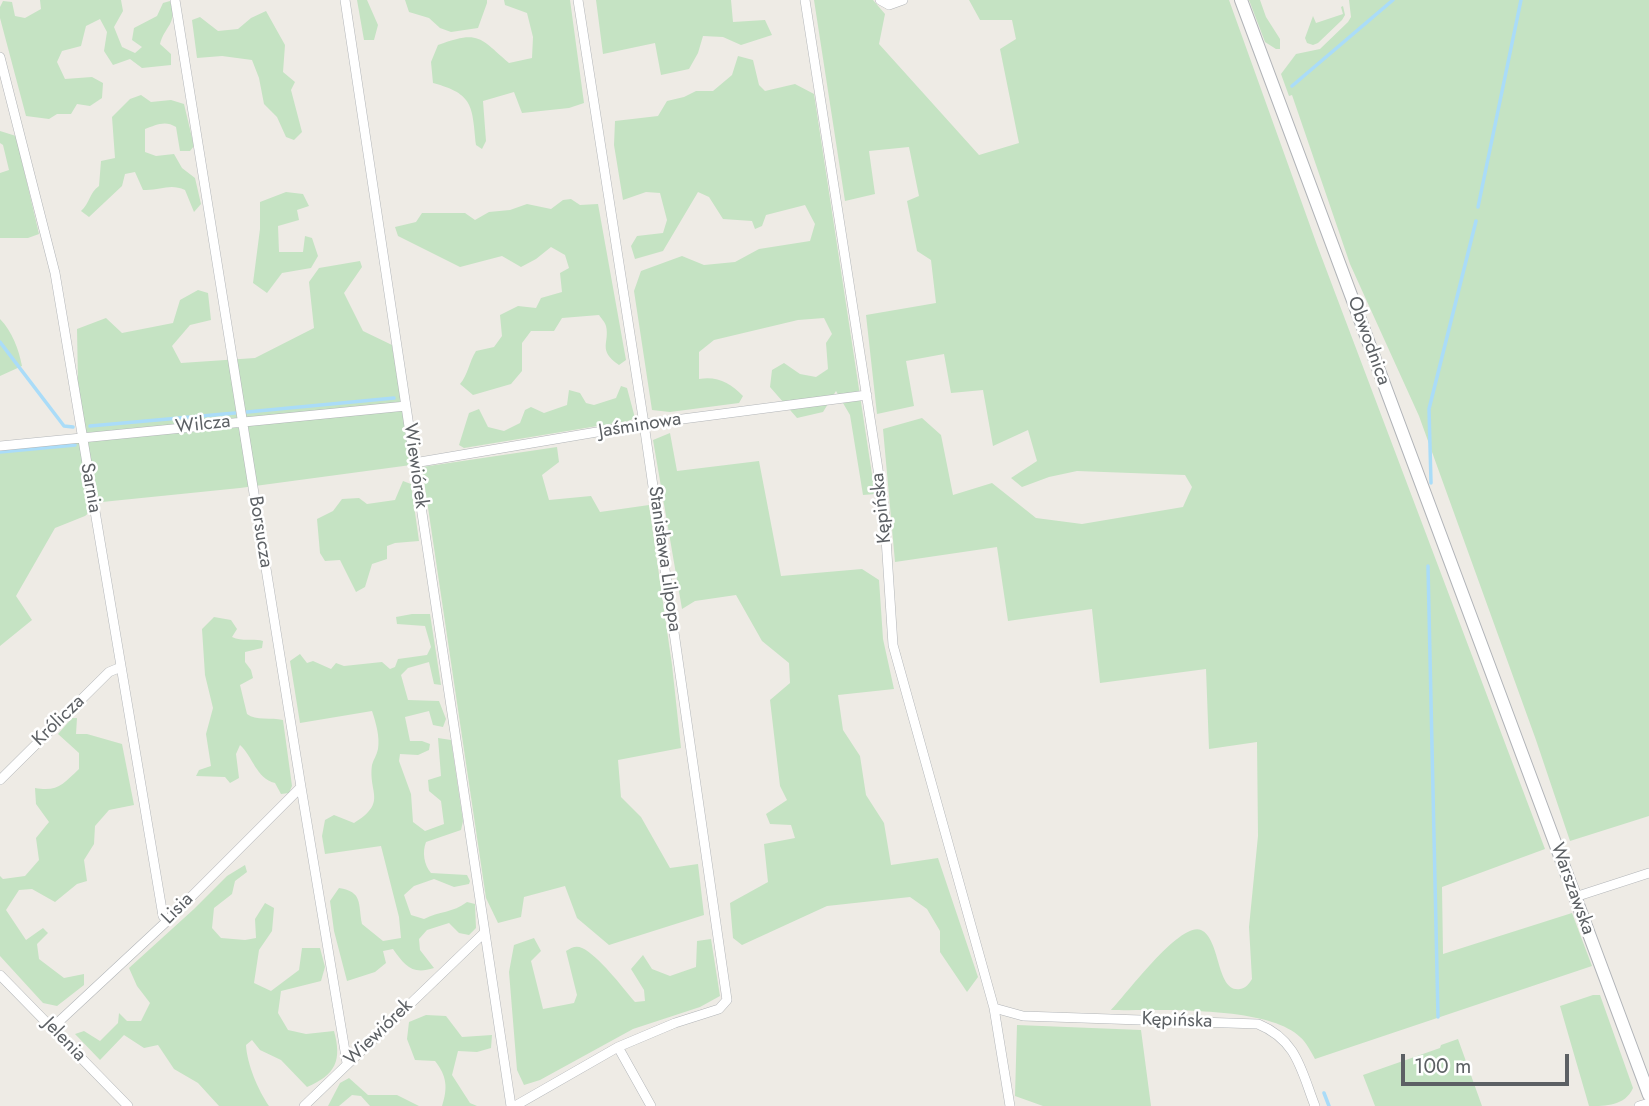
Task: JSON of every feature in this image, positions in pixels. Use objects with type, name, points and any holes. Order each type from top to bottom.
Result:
[{"type":"main road","name":"Obwodnica","points":[[1241,0],[1495,682]]},
{"type":"main road","name":"Warszawska","points":[[1495,682],[1649,1095]]},
{"type":"street","name":"Borsucza","points":[[175,0],[347,1063]]},
{"type":"street","name":"Wiewiórek","points":[[345,0],[513,1106]]},
{"type":"street","name":"Stanisława Lilpopa","points":[[578,0],[644,424],[727,1000],[719,1009],[675,1023],[618,1047]]},
{"type":"street","name":"Kępińska","points":[[805,0],[884,508],[893,645],[994,1008],[1010,1106]]},
{"type":"street","points":[[880,0],[889,5],[903,0]]},
{"type":"street","name":"Sarnia","points":[[0,57],[55,273],[163,916],[167,921]]},
{"type":"street","name":"Jaśminowa","points":[[414,463],[644,424],[867,395]]},
{"type":"street","name":"Wilcza","points":[[0,446],[406,406]]},
{"type":"street","name":"Królicza","points":[[0,780],[110,672],[121,667]]},
{"type":"street","name":"Lisia","points":[[52,1028],[167,921],[301,788]]},
{"type":"street","points":[[1575,897],[1649,873]]},
{"type":"street","name":"Wiewiórek","points":[[304,1106],[485,932]]},
{"type":"street","name":"Jelenia","points":[[0,975],[128,1106]]},
{"type":"street","name":"Kępińska","points":[[994,1008],[1023,1016],[1258,1024],[1279,1035],[1293,1051],[1315,1106]]},
{"type":"street","points":[[513,1106],[530,1102],[618,1047],[651,1106]]},
{"type":"street","points":[[1639,1106],[1649,1104]]},
{"type":"green space","points":[[40,0],[121,0],[123,11],[114,27],[122,47],[135,53],[142,47],[132,40],[134,28],[157,16],[163,3],[170,1],[172,20],[160,44],[171,54],[171,65],[142,68],[130,59],[113,65],[104,51],[107,32],[100,19],[86,26],[81,46],[62,51],[57,62],[65,79],[92,77],[103,83],[102,98],[90,106],[77,104],[71,114],[57,114],[49,119],[26,116],[0,18],[0,7],[3,1],[12,2],[15,16],[25,18],[41,9]]},
{"type":"green space","points":[[357,0],[367,0],[378,25],[374,40],[364,40]]},
{"type":"green space","points":[[405,0],[487,0],[487,3],[478,28],[451,32],[440,28],[429,18],[409,12]]},
{"type":"green space","points":[[504,0],[570,0],[584,103],[569,108],[522,113],[514,92],[483,101],[486,141],[482,149],[476,145],[471,111],[464,97],[433,83],[431,62],[438,45],[471,37],[484,42],[509,63],[532,58],[533,37],[527,13],[505,5]]},
{"type":"green space","points":[[596,0],[731,0],[733,22],[765,20],[772,35],[741,45],[723,37],[703,36],[689,69],[661,75],[655,43],[603,54]]},
{"type":"green space","points":[[814,0],[873,0],[885,14],[879,44],[979,155],[1019,143],[1000,49],[1016,39],[1012,20],[980,20],[969,0],[1229,0],[1317,245],[1545,849],[1442,887],[1443,954],[1572,913],[1592,966],[1315,1059],[1300,1037],[1263,1019],[1210,1012],[1111,1010],[1167,948],[1192,930],[1201,930],[1207,935],[1222,974],[1232,988],[1244,988],[1252,979],[1249,927],[1258,836],[1257,742],[1209,749],[1206,669],[1100,683],[1092,609],[1008,621],[997,547],[895,562],[883,429],[922,418],[941,435],[953,495],[992,483],[1036,518],[1082,524],[1183,507],[1192,487],[1185,475],[1077,471],[1022,487],[1011,478],[1037,461],[1028,430],[993,446],[983,390],[951,393],[944,354],[906,361],[914,406],[877,414],[866,315],[936,303],[931,260],[917,251],[907,201],[919,196],[909,147],[869,151],[875,194],[845,201]]},
{"type":"green space","points":[[1249,0],[1260,0],[1266,17],[1280,39],[1280,49],[1265,42]]},
{"type":"green space","points":[[1349,0],[1649,0],[1649,816],[1570,841],[1419,416],[1350,264],[1292,95],[1289,96],[1281,74],[1296,54],[1320,49],[1348,22],[1351,17]]},
{"type":"green space","points":[[1343,6],[1345,15],[1342,20],[1318,43],[1307,43],[1305,38],[1313,16],[1316,23],[1343,14]]},
{"type":"green space","points":[[266,11],[285,45],[283,72],[295,82],[291,90],[302,132],[294,140],[286,137],[277,117],[264,104],[252,60],[222,56],[197,58],[192,20],[200,17],[218,31],[238,29],[251,18]]},
{"type":"green space","points":[[738,56],[753,60],[759,85],[765,91],[795,84],[814,94],[875,494],[863,495],[850,415],[836,391],[823,412],[797,418],[770,387],[772,370],[784,363],[800,374],[816,377],[828,369],[826,343],[832,334],[824,318],[798,320],[714,340],[699,352],[699,379],[718,380],[733,387],[743,396],[739,403],[670,412],[652,410],[634,291],[641,271],[682,256],[704,265],[735,262],[759,249],[810,241],[815,224],[805,205],[766,215],[762,226],[755,229],[752,221],[723,219],[709,197],[698,192],[663,251],[635,259],[631,246],[637,236],[663,233],[667,220],[660,193],[646,192],[623,200],[614,145],[615,121],[658,116],[667,101],[696,91],[713,91],[732,75]]},
{"type":"green space","points":[[141,95],[151,102],[171,100],[184,104],[194,146],[190,151],[180,151],[176,127],[164,124],[145,129],[145,152],[156,156],[174,154],[182,168],[195,178],[201,204],[194,212],[185,190],[179,188],[143,190],[135,172],[125,174],[122,186],[89,217],[81,211],[99,186],[101,161],[115,158],[112,117],[130,99]]},
{"type":"green space","points":[[0,131],[16,136],[39,234],[28,238],[0,238],[0,173],[9,170],[3,145],[0,143]]},
{"type":"green space","points":[[286,192],[303,194],[309,206],[297,210],[299,220],[278,226],[279,252],[303,252],[305,236],[312,238],[318,256],[311,268],[282,273],[267,293],[253,283],[260,229],[260,202]]},
{"type":"green space","points":[[571,199],[580,205],[598,204],[626,360],[619,365],[608,355],[606,326],[599,315],[562,318],[554,331],[531,331],[522,343],[522,371],[511,384],[473,395],[460,384],[476,351],[494,347],[502,336],[500,315],[518,306],[536,308],[541,298],[562,292],[560,273],[569,268],[565,255],[551,247],[521,267],[502,256],[460,267],[398,236],[395,227],[416,222],[422,213],[465,213],[475,220],[489,212],[510,210],[527,204],[551,209],[563,200]]},
{"type":"green space","points":[[360,261],[362,267],[344,293],[363,331],[392,345],[411,465],[240,488],[102,502],[85,516],[55,528],[16,596],[32,620],[0,646],[0,449],[87,439],[78,383],[77,329],[106,318],[122,333],[173,323],[180,300],[198,290],[208,293],[211,320],[190,325],[172,346],[181,363],[255,358],[314,328],[309,282],[319,268]]},
{"type":"green space","points":[[0,319],[14,341],[22,366],[0,376]]},
{"type":"green space","points":[[621,386],[627,388],[635,418],[628,421],[464,448],[459,445],[469,413],[479,409],[488,427],[504,431],[520,423],[525,410],[531,407],[544,413],[567,405],[569,390],[580,393],[586,403],[594,405],[616,398]]},
{"type":"green space","points":[[670,433],[677,471],[759,461],[781,576],[862,569],[879,580],[883,639],[894,689],[838,695],[843,730],[860,756],[866,795],[884,823],[891,865],[938,858],[978,977],[967,992],[940,952],[940,931],[927,909],[910,897],[827,906],[742,945],[733,938],[730,903],[768,882],[764,844],[795,838],[791,825],[770,824],[766,814],[787,800],[780,786],[770,700],[790,683],[789,663],[762,641],[736,595],[695,601],[682,609],[653,440]]},
{"type":"green space","points":[[557,447],[559,462],[542,475],[549,500],[591,496],[600,512],[649,505],[681,748],[618,760],[621,797],[641,817],[670,868],[698,864],[704,915],[609,945],[577,918],[565,886],[524,897],[521,917],[498,923],[486,898],[422,467]]},
{"type":"green space","points":[[403,481],[411,484],[419,541],[387,546],[387,559],[372,564],[365,587],[356,592],[340,560],[325,561],[320,553],[317,519],[333,511],[342,499],[359,498],[367,504],[395,500]]},
{"type":"green space","points":[[430,614],[441,685],[434,684],[429,662],[408,668],[401,675],[408,700],[439,701],[446,719],[443,727],[433,725],[429,711],[405,717],[410,741],[430,744],[429,750],[418,755],[400,754],[399,761],[411,794],[413,822],[425,831],[444,824],[441,801],[429,791],[428,780],[441,776],[438,738],[451,740],[463,821],[461,830],[426,842],[424,858],[431,873],[467,875],[470,881],[469,884],[454,887],[434,879],[414,886],[404,895],[411,915],[424,919],[467,902],[475,904],[476,928],[469,935],[459,933],[449,923],[427,930],[419,939],[420,950],[434,968],[410,968],[393,949],[383,951],[386,963],[375,972],[347,981],[334,931],[330,901],[339,888],[356,896],[362,924],[383,941],[401,938],[399,917],[381,846],[325,854],[322,836],[325,820],[334,815],[354,823],[371,809],[374,797],[371,775],[378,749],[377,730],[372,711],[300,723],[290,661],[300,654],[307,663],[313,661],[331,669],[336,663],[344,666],[382,662],[390,669],[395,667],[398,659],[427,655],[431,647],[425,626],[397,624],[396,617]]},
{"type":"green space","points":[[214,617],[231,620],[237,629],[232,637],[263,641],[262,648],[245,652],[245,662],[253,678],[240,685],[247,714],[283,720],[292,786],[289,793],[281,794],[275,783],[263,777],[240,745],[236,754],[239,778],[230,783],[225,777],[196,776],[199,770],[211,766],[206,734],[213,708],[205,675],[202,629]]},
{"type":"green space","points":[[72,718],[77,718],[76,734],[87,734],[122,744],[134,805],[109,810],[95,826],[94,844],[84,860],[87,881],[77,884],[55,902],[32,889],[19,890],[6,910],[26,940],[43,928],[48,933],[37,944],[39,959],[64,978],[84,974],[84,985],[57,1006],[43,1003],[0,956],[0,876],[3,879],[25,876],[39,860],[36,838],[49,822],[36,804],[35,788],[49,789],[60,786],[79,769],[79,753],[58,734]]},
{"type":"green space","points":[[245,865],[247,872],[235,881],[232,894],[214,908],[212,928],[221,938],[256,938],[255,919],[265,903],[274,908],[272,931],[259,950],[254,983],[271,991],[299,970],[302,948],[320,948],[325,967],[321,981],[281,991],[278,1013],[288,1030],[306,1034],[334,1031],[337,1058],[330,1072],[307,1087],[281,1060],[260,1050],[252,1040],[246,1045],[248,1060],[257,1085],[269,1106],[219,1106],[198,1083],[174,1069],[158,1045],[144,1048],[124,1035],[100,1060],[75,1034],[84,1031],[100,1041],[118,1023],[119,1013],[127,1021],[141,1021],[150,1003],[137,986],[129,968],[227,876]]},
{"type":"green space","points":[[534,938],[541,951],[531,961],[543,1009],[574,1003],[577,995],[566,951],[576,947],[595,957],[635,1002],[645,1001],[644,990],[631,969],[643,955],[652,969],[670,976],[696,967],[697,941],[711,939],[720,996],[700,1007],[633,1029],[540,1080],[524,1085],[517,1070],[509,972],[514,945]]},
{"type":"green space","points":[[1600,995],[1633,1088],[1620,1102],[1589,1106],[1560,1006]]},
{"type":"green space","points":[[426,1015],[446,1016],[462,1037],[492,1035],[491,1048],[477,1052],[458,1051],[452,1075],[470,1103],[477,1106],[442,1106],[445,1082],[442,1072],[435,1061],[415,1060],[407,1039],[409,1022]]},
{"type":"green space","points":[[1017,1025],[1141,1030],[1151,1106],[1043,1106],[1015,1096]]},
{"type":"green space","points":[[1458,1039],[1482,1106],[1375,1106],[1363,1075]]},
{"type":"green space","points":[[349,1078],[368,1095],[397,1095],[419,1106],[370,1106],[361,1096],[352,1095],[339,1106],[328,1106],[340,1083]]},
{"type":"waterway","points":[[1292,86],[1393,0]]},
{"type":"waterway","points":[[1478,207],[1521,0]]},
{"type":"waterway","points":[[1431,483],[1429,409],[1476,221]]},
{"type":"waterway","points":[[0,342],[64,426],[73,427]]},
{"type":"waterway","points":[[247,412],[394,398]]},
{"type":"waterway","points":[[90,426],[235,413]]},
{"type":"waterway","points":[[0,452],[75,445]]},
{"type":"waterway","points":[[1428,566],[1438,1017]]},
{"type":"waterway","points":[[1324,1093],[1329,1106]]}]
